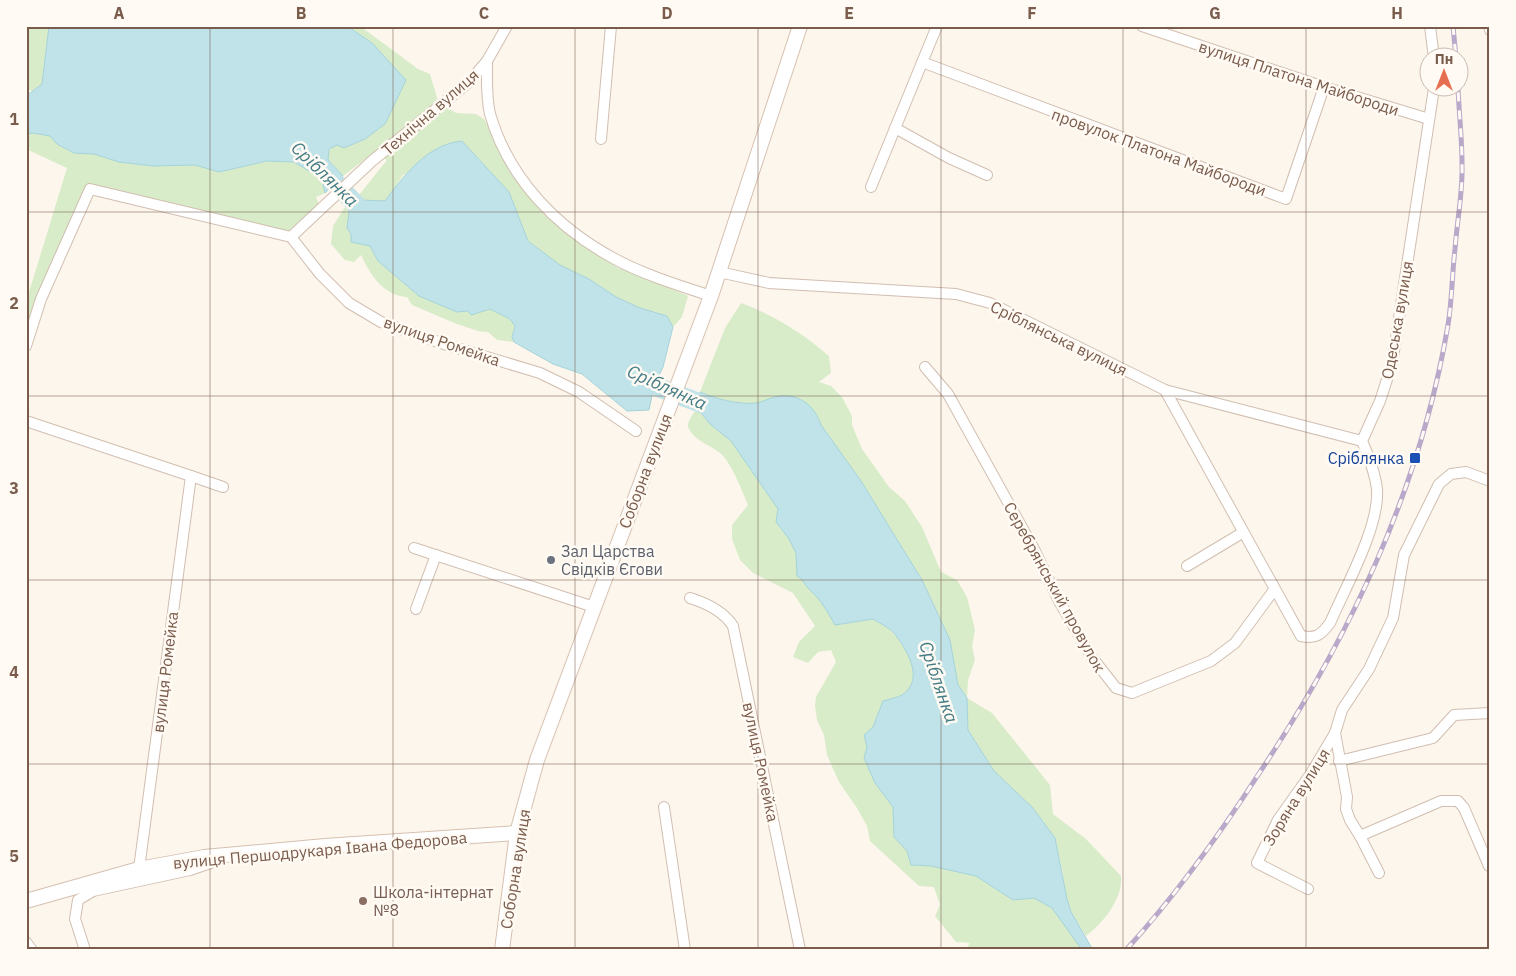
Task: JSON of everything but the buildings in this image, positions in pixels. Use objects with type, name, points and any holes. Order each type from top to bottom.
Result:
[{"type":"main road","name":"Соборна вулиця","points":[[502,950],[517,833],[537,760],[711,296],[800,26]]},
{"type":"main road","name":"вулиця Першодрукаря Івана Федорова","points":[[26,902],[65,889],[139,869],[234,854],[517,833]]},
{"type":"street","name":"Технічна вулиця","points":[[291,237],[372,162],[469,82],[487,61],[506,26]]},
{"type":"street","points":[[601,139],[612,26]]},
{"type":"street","points":[[871,187],[937,26]]},
{"type":"street","name":"вулиця Платона Майбороди","points":[[1142,26],[1324,87],[1429,119]]},
{"type":"street","points":[[1430,26],[1433,48]]},
{"type":"street","points":[[1489,26],[1490,30]]},
{"type":"street","name":"Технічна вулиця","points":[[487,61],[490,114],[509,158],[536,200],[571,232],[616,260],[711,296]]},
{"type":"street","name":"провулок Платона Майбороди","points":[[922,62],[1089,127],[1286,199],[1324,87]]},
{"type":"street","name":"Одеська вулиця","points":[[1362,441],[1380,401],[1392,364],[1432,98]]},
{"type":"street","points":[[895,128],[949,158],[988,175]]},
{"type":"street","points":[[26,346],[41,299],[90,189],[291,237]]},
{"type":"street","name":"вулиця Ромейка","points":[[291,237],[320,274],[349,304],[382,322],[447,346],[540,373],[579,392],[636,431]]},
{"type":"street","name":"Сріблянська вулиця","points":[[719,272],[769,283],[956,294],[990,303],[1164,390],[1362,441]]},
{"type":"street","name":"Серебрянський провулок","points":[[925,367],[948,394],[1035,551],[1059,601],[1091,656],[1116,688],[1132,693],[1211,661],[1236,643],[1274,590]]},
{"type":"street","points":[[1164,390],[1301,636],[1311,638],[1322,635],[1330,623],[1373,523],[1377,491],[1373,467],[1362,441]]},
{"type":"street","points":[[26,421],[223,487]]},
{"type":"street","name":"Зоряна вулиця","points":[[1308,889],[1257,863],[1278,820],[1310,775],[1335,733],[1342,710],[1369,669],[1393,618],[1404,555],[1439,484],[1451,474],[1466,472],[1490,481]]},
{"type":"street","name":"вулиця Ромейка","points":[[139,869],[191,476]]},
{"type":"street","points":[[1187,566],[1242,533]]},
{"type":"street","points":[[414,548],[594,607]]},
{"type":"street","points":[[416,609],[436,555]]},
{"type":"street","name":"вулиця Ромейка","points":[[690,598],[727,617],[733,626],[800,950]]},
{"type":"street","name":"Зоряна вулиця","points":[[1339,761],[1433,738],[1454,715],[1490,713]]},
{"type":"street","name":"Зоряна вулиця","points":[[1335,733],[1346,797],[1346,809],[1379,873]]},
{"type":"street","points":[[1360,836],[1441,801],[1458,801],[1464,808],[1489,866]]},
{"type":"street","points":[[664,807],[685,950]]},
{"type":"street","points":[[85,950],[76,919],[78,900],[93,891],[190,870],[234,854]]},
{"type":"street","points":[[26,942],[32,950]]},
{"type":"green space","points":[[26,26],[49,26],[42,84],[33,91],[28,90],[29,80],[26,78]]},
{"type":"green space","points":[[347,26],[360,26],[418,69],[430,74],[438,101],[456,113],[476,114],[484,119],[502,153],[541,212],[572,238],[618,268],[643,276],[688,296],[682,317],[673,327],[667,316],[639,308],[616,297],[587,278],[560,265],[528,241],[509,192],[462,141],[403,175],[385,202],[362,200],[359,195],[387,160],[372,154],[343,176],[328,160],[327,154],[332,147],[337,145],[344,148],[365,139],[385,124],[372,43]]},
{"type":"green space","points":[[33,133],[51,136],[57,144],[74,153],[94,154],[119,162],[153,166],[195,165],[219,172],[267,161],[294,162],[322,179],[325,193],[316,197],[320,207],[290,233],[87,184],[26,331],[26,302],[67,168],[26,149],[26,134]]},
{"type":"green space","points":[[345,207],[349,212],[359,244],[370,246],[378,261],[419,296],[458,312],[468,311],[471,315],[490,309],[510,319],[515,326],[512,336],[514,342],[497,340],[488,332],[478,331],[457,324],[412,305],[407,297],[391,293],[379,283],[361,255],[354,262],[345,260],[331,244],[333,226]]},
{"type":"green space","points":[[741,303],[787,325],[829,356],[831,373],[819,382],[831,386],[842,397],[852,416],[852,425],[862,449],[889,487],[905,501],[922,527],[941,572],[957,580],[967,597],[975,630],[972,646],[975,660],[968,680],[967,698],[958,685],[950,640],[922,580],[861,481],[821,425],[810,406],[798,399],[784,396],[757,403],[742,403],[720,399],[700,392],[725,328]]},
{"type":"green space","points":[[697,408],[710,424],[731,441],[779,509],[777,515],[779,527],[789,539],[796,553],[796,565],[809,589],[821,599],[835,625],[873,619],[890,630],[898,638],[908,655],[912,664],[913,681],[909,689],[902,695],[883,701],[864,758],[875,783],[893,807],[894,837],[907,851],[911,865],[931,866],[976,876],[1013,900],[1034,898],[1052,908],[1082,950],[965,950],[970,943],[956,942],[935,916],[940,905],[934,887],[919,886],[870,841],[867,826],[839,782],[827,755],[824,735],[817,720],[816,697],[836,662],[831,650],[818,652],[808,663],[793,657],[799,642],[815,626],[793,593],[753,573],[740,560],[732,539],[732,525],[748,505],[729,463],[720,453],[695,437],[689,429],[689,421]]},
{"type":"green space","points":[[967,698],[992,713],[1050,785],[1053,814],[1086,839],[1121,876],[1119,893],[1111,910],[1086,936],[1071,912],[1063,887],[1063,874],[1055,838],[1032,807],[994,771],[968,730]]},
{"type":"water","points":[[49,26],[347,26],[372,43],[406,80],[385,124],[365,139],[344,148],[337,145],[329,149],[328,160],[343,176],[325,193],[322,179],[294,162],[267,161],[219,172],[195,165],[153,166],[119,162],[94,154],[74,153],[57,144],[50,136],[33,133],[26,134],[26,96],[42,84]]},
{"type":"water","points":[[462,141],[509,192],[528,241],[560,265],[589,279],[616,297],[640,308],[667,316],[673,327],[663,367],[654,386],[649,410],[627,411],[582,374],[553,364],[514,342],[512,337],[515,326],[510,319],[490,309],[471,315],[468,311],[457,312],[419,296],[378,261],[370,246],[351,242],[351,234],[347,228],[348,203],[359,195],[362,200],[385,201],[409,171],[428,154],[450,143]]},
{"type":"water","points":[[700,392],[720,399],[742,403],[757,403],[774,397],[788,396],[801,400],[811,407],[821,425],[861,481],[922,580],[950,640],[958,685],[967,698],[968,730],[994,771],[1032,807],[1055,838],[1071,912],[1093,950],[1082,950],[1052,908],[1034,898],[1013,900],[976,876],[931,866],[911,865],[907,851],[894,837],[893,807],[875,783],[864,758],[867,747],[864,735],[873,727],[883,701],[902,695],[913,681],[913,672],[908,655],[893,632],[873,619],[835,625],[821,602],[797,576],[796,553],[789,539],[776,522],[778,509],[731,441],[710,424],[697,408]]},
{"type":"waterway","name":"Сріблянка","points":[[318,164],[363,212],[371,217]]},
{"type":"waterway","name":"Сріблянка","points":[[633,373],[654,386],[722,411]]},
{"type":"railway","points":[[1453,26],[1455,48]]},
{"type":"railway","points":[[1126,950],[1162,909],[1212,843],[1291,723],[1323,670],[1351,615],[1377,560],[1400,504],[1436,386],[1448,325],[1462,175],[1459,98]]},
{"type":"place","name":"Сріблянка","points":[[1415,458]]},
{"type":"place","name":"Зал Царства Свідків Єгови","points":[[551,560]]},
{"type":"place","name":"Школа-інтернат №8","points":[[363,901]]}]
